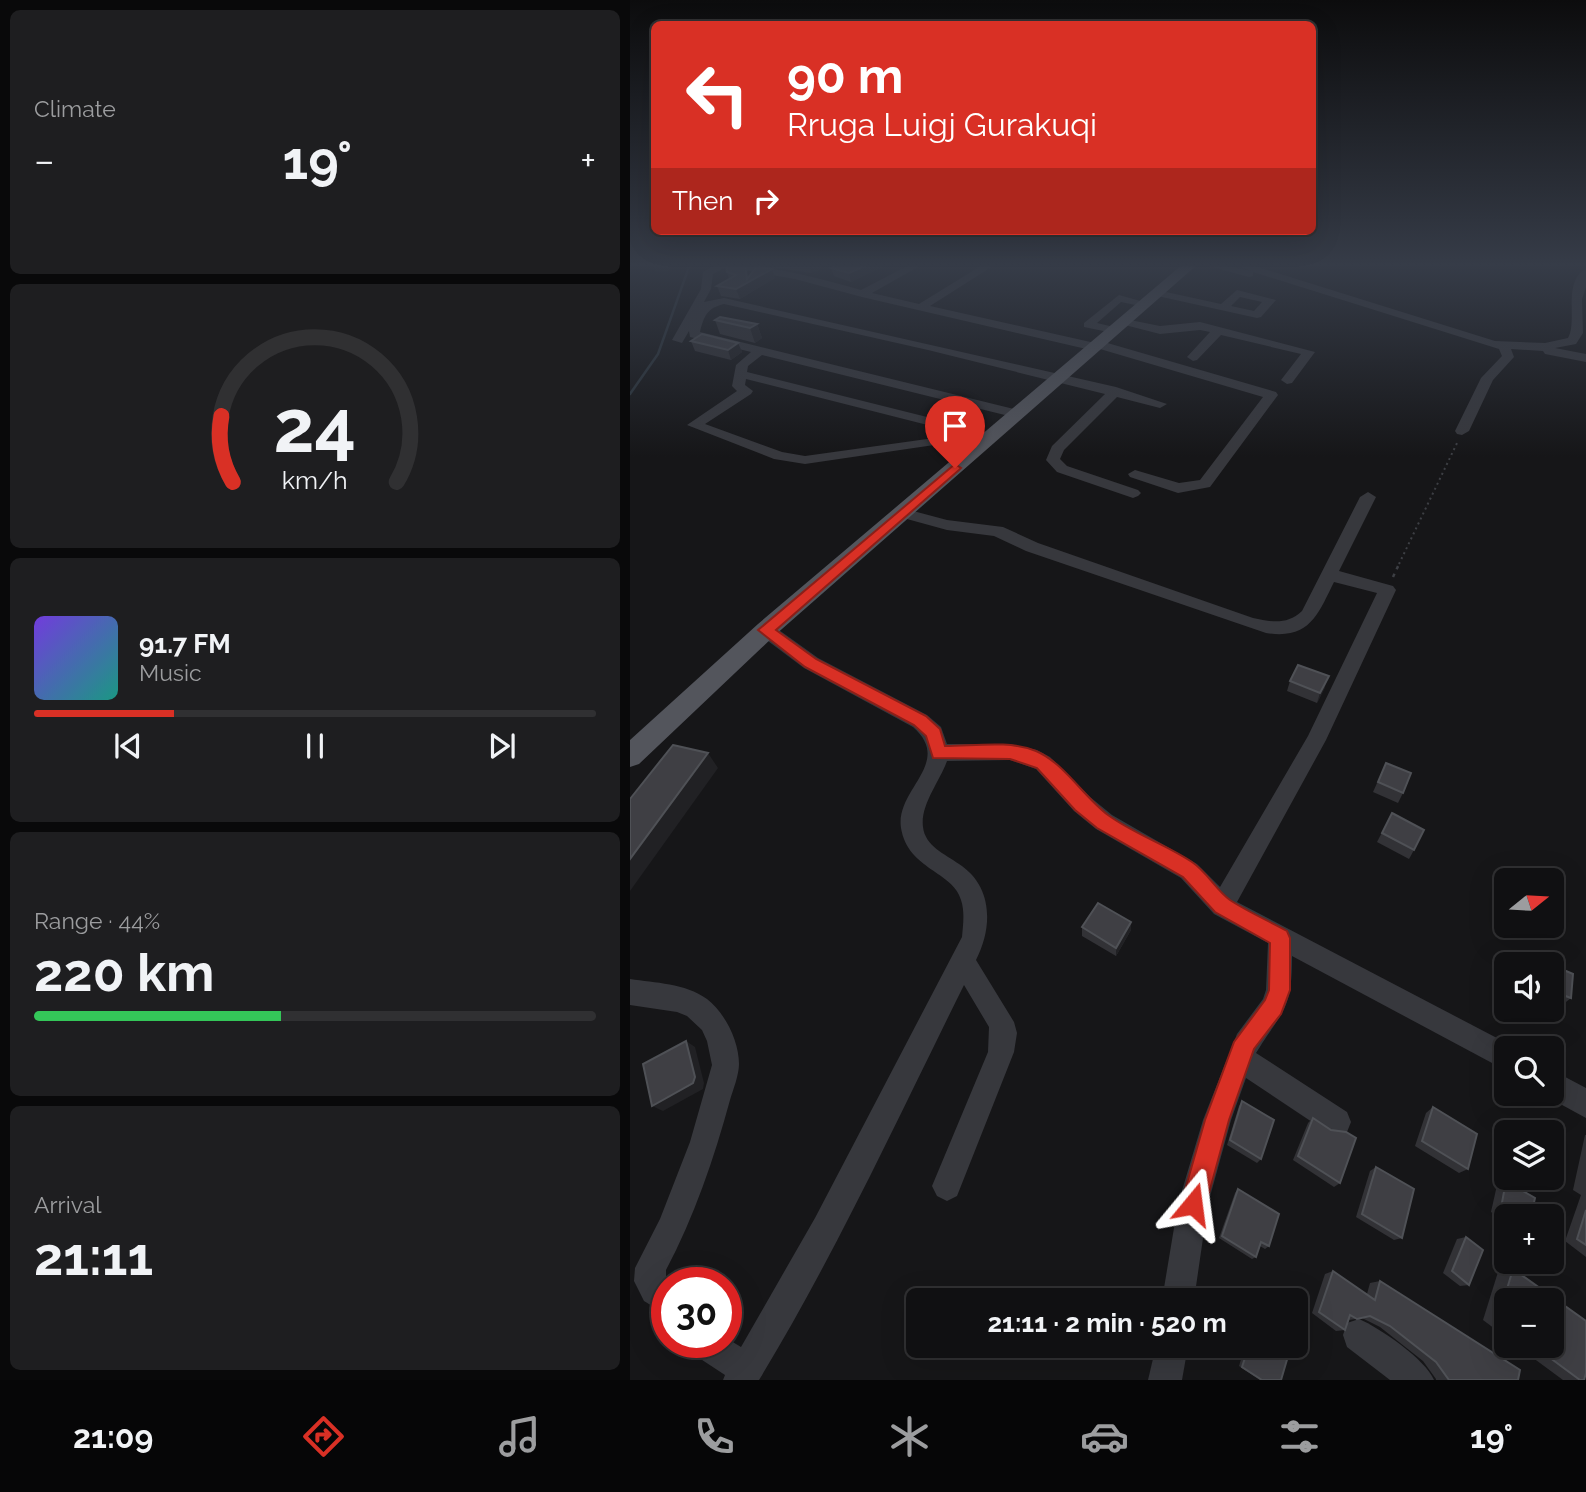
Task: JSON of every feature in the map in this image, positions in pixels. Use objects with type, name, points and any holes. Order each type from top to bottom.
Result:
[{"type":"main road","points":[[630,756],[766,630],[1117,328]]},
{"type":"street","points":[[678,340],[684,328]]},
{"type":"street","points":[[695,328],[694,334],[1017,414]]},
{"type":"street","points":[[845,328],[1060,377],[1160,404]]},
{"type":"street","points":[[1059,328],[1108,336],[1176,328]]},
{"type":"street","points":[[1094,328],[1108,336],[1271,395],[1205,484],[1178,488],[1135,474]]},
{"type":"street","points":[[1211,328],[1309,352],[1287,380]]},
{"type":"street","points":[[1445,328],[1483,342],[1532,347],[1566,344],[1576,337],[1576,328]]},
{"type":"street","points":[[1193,357],[1219,330]]},
{"type":"street","points":[[1462,431],[1487,378],[1508,357],[1504,346]]},
{"type":"street","points":[[1532,347],[1586,358]]},
{"type":"street","points":[[759,351],[743,365],[738,386],[746,391],[694,425],[779,456],[805,460],[941,440],[990,437]]},
{"type":"street","points":[[741,374],[990,437]]},
{"type":"street","points":[[902,513],[947,525],[997,531],[1054,555],[1271,628],[1284,629],[1302,622],[1331,575],[1387,590],[1316,740],[1222,906]]},
{"type":"street","points":[[724,1358],[743,1374],[780,1315],[964,963],[974,939],[977,919],[976,900],[970,887],[959,874],[927,853],[912,829],[912,816],[936,767],[939,753],[934,733],[920,721],[811,663],[766,630]]},
{"type":"street","points":[[939,753],[1010,752],[1030,756],[1043,763],[1082,804],[1104,822],[1189,871],[1222,906],[1494,1051]]},
{"type":"street","points":[[1180,1288],[1193,1204],[1217,1120],[1245,1042],[1274,1006],[1279,990],[1280,938]]},
{"type":"street","points":[[947,1186],[1001,1052],[1004,1033],[1002,1022],[964,963]]},
{"type":"street","points":[[630,992],[679,999],[696,1007],[711,1021],[720,1038],[726,1065],[704,1142],[671,1228],[652,1267]]},
{"type":"street","points":[[1240,1059],[1337,1122]]},
{"type":"street","points":[[1564,1091],[1586,1104]]},
{"type":"street","points":[[1359,1335],[1417,1380]]},
{"type":"street","points":[[1165,1380],[1170,1358]]},
{"type":"lane","points":[[1116,391],[1057,449],[1053,460],[1062,469],[1133,493]]},
{"type":"lane","points":[[1331,575],[1368,497]]},
{"type":"path","points":[[1387,590],[1462,431]]},
{"type":"building","points":[[702,334],[738,343],[728,350],[691,341]]},
{"type":"building","points":[[1298,665],[1329,676],[1320,693],[1290,681]]},
{"type":"building","points":[[673,745],[708,753],[630,859],[630,799]]},
{"type":"building","points":[[1386,763],[1411,773],[1403,793],[1378,782]]},
{"type":"building","points":[[1392,813],[1424,830],[1414,850],[1382,833]]},
{"type":"building","points":[[1098,903],[1131,922],[1116,948],[1082,927]]},
{"type":"building","points":[[1564,970],[1573,974],[1571,998],[1564,995]]},
{"type":"building","points":[[686,1041],[695,1077],[693,1083],[652,1106],[643,1064]]},
{"type":"building","points":[[1242,1101],[1274,1120],[1261,1159],[1230,1140]]},
{"type":"building","points":[[1433,1107],[1477,1134],[1468,1169],[1422,1141]]},
{"type":"building","points":[[1313,1118],[1331,1130],[1346,1132],[1356,1138],[1340,1183],[1298,1156]]},
{"type":"building","points":[[1376,1167],[1414,1189],[1402,1238],[1362,1214]]},
{"type":"building","points":[[1238,1189],[1279,1214],[1269,1246],[1261,1242],[1256,1257],[1222,1236]]},
{"type":"building","points":[[1504,1190],[1521,1190],[1535,1198],[1534,1204],[1502,1204]]},
{"type":"building","points":[[1586,1210],[1586,1245],[1577,1239]]},
{"type":"building","points":[[1466,1237],[1483,1250],[1469,1285],[1452,1271]]},
{"type":"building","points":[[1333,1271],[1375,1300],[1380,1281],[1494,1353],[1494,1358],[1501,1358],[1520,1370],[1518,1380],[1449,1380],[1436,1362],[1390,1326],[1370,1316],[1357,1319],[1350,1315],[1345,1330],[1319,1312]]},
{"type":"building","points":[[1512,1274],[1520,1274],[1540,1288],[1507,1288]]},
{"type":"building","points":[[1564,1305],[1586,1321],[1586,1373],[1584,1380],[1580,1380],[1550,1358],[1564,1358]]},
{"type":"building","points":[[1245,1358],[1287,1358],[1281,1380],[1262,1380],[1242,1367]]},
{"type":"waterway","points":[[630,394],[658,354],[667,328]]},
{"type":"route","points":[[955,468],[766,630],[811,663],[920,721],[934,733],[939,753],[1010,752],[1030,756],[1043,763],[1064,787],[1104,822],[1189,871],[1222,906],[1280,938],[1279,990],[1274,1006],[1245,1042],[1217,1120],[1193,1204]]}]
